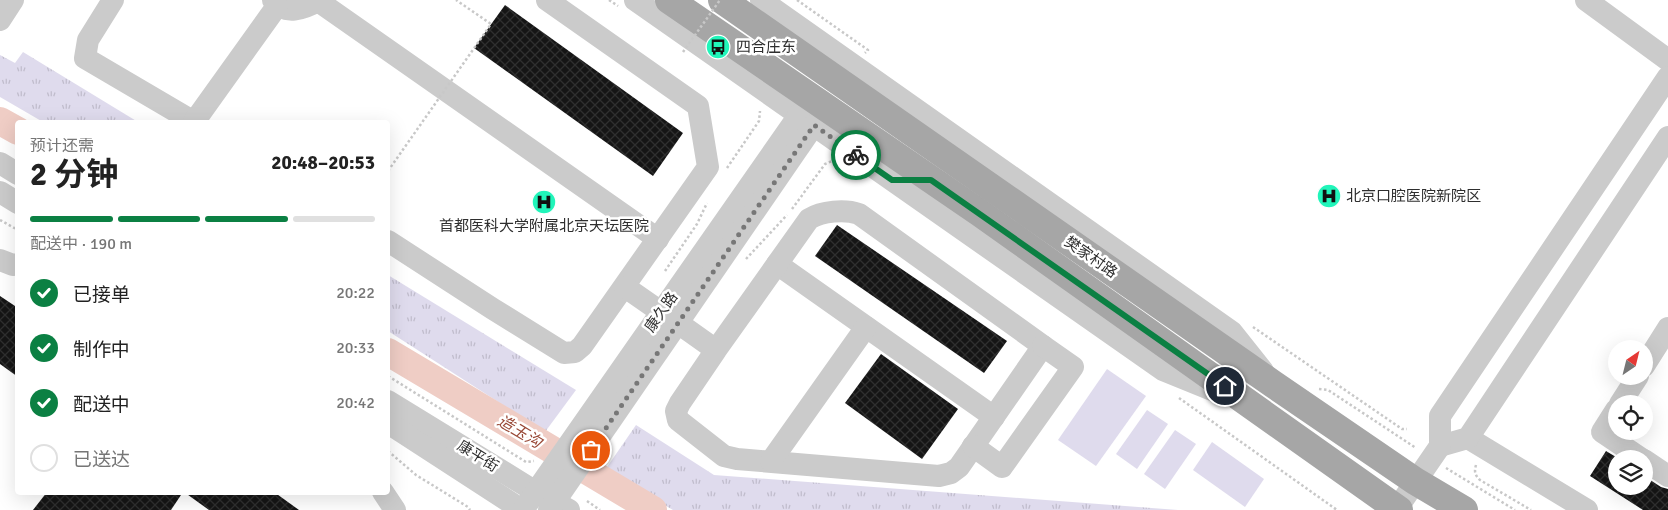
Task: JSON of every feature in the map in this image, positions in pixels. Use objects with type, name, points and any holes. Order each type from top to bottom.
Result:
[{"type":"main road","name":"樊家村路","points":[[668,0],[931,180],[1397,509]]},
{"type":"main road","name":"樊家村路","points":[[721,0],[1273,384],[1415,481],[1464,510]]},
{"type":"main road","points":[[892,180],[931,180]]},
{"type":"street","points":[[0,20],[13,0]]},
{"type":"street","points":[[113,0],[88,40],[85,58],[191,120]]},
{"type":"street","points":[[390,242],[564,353],[575,352],[582,346],[708,167],[698,106],[547,0]]},
{"type":"street","points":[[635,0],[1163,370],[1257,409]]},
{"type":"street","points":[[761,0],[1232,332],[1273,384]]},
{"type":"street","points":[[1586,0],[1668,60]]},
{"type":"street","points":[[195,120],[275,3],[292,10],[300,9],[318,1],[658,239]]},
{"type":"street","points":[[1397,509],[1436,452],[1440,416],[1668,77]]},
{"type":"street","name":"康久路","points":[[550,493],[806,120]]},
{"type":"street","points":[[1475,443],[1668,137]]},
{"type":"street","points":[[0,163],[15,172]]},
{"type":"street","points":[[0,192],[15,200]]},
{"type":"street","points":[[973,446],[1002,467],[1073,367],[859,214],[852,212],[818,214],[809,219],[716,350],[676,411],[678,420],[724,456],[737,460],[770,461],[939,476],[951,473],[959,467],[973,446],[1043,346]]},
{"type":"street","points":[[0,260],[15,265]]},
{"type":"street","points":[[777,264],[994,417]]},
{"type":"street","points":[[625,286],[716,350]]},
{"type":"street","points":[[770,461],[866,327]]},
{"type":"street","points":[[1653,352],[1668,328]]},
{"type":"street","name":"康平街","points":[[390,402],[550,493]]},
{"type":"street","points":[[1608,423],[1602,432],[1608,436]]},
{"type":"street","name":"康平街","points":[[390,424],[550,493]]},
{"type":"street","points":[[1614,440],[1629,450]]},
{"type":"street","points":[[1436,452],[1475,443],[1587,510]]},
{"type":"street","points":[[1653,466],[1668,476]]},
{"type":"street","points":[[385,495],[395,510]]},
{"type":"path","points":[[390,168],[491,24],[456,0]]},
{"type":"path","points":[[683,52],[721,0]]},
{"type":"path","points":[[745,260],[781,223],[818,171],[831,160]]},
{"type":"path","points":[[0,220],[15,228]]},
{"type":"path","points":[[390,377],[526,462],[531,462],[550,493],[588,503],[600,510]]},
{"type":"path","points":[[1317,389],[1328,390],[1436,452],[1515,510]]},
{"type":"path","points":[[1475,443],[1474,470],[1476,476],[1530,510]]},
{"type":"path","points":[[390,453],[416,474],[470,510]]},
{"type":"green space","points":[[23,52],[135,120],[40,120],[0,97],[0,55],[15,63]]},
{"type":"green space","points":[[390,276],[576,390],[545,432],[390,332]]},
{"type":"green space","points":[[1107,369],[1146,396],[1096,466],[1058,440]]},
{"type":"green space","points":[[1147,410],[1168,424],[1137,469],[1116,454]]},
{"type":"green space","points":[[636,425],[714,475],[1178,510],[673,510],[605,470]]},
{"type":"green space","points":[[1175,430],[1196,444],[1165,489],[1144,474]]},
{"type":"green space","points":[[1212,442],[1264,479],[1245,507],[1193,470]]},
{"type":"building","points":[[505,5],[683,133],[653,176],[474,48]]},
{"type":"building","points":[[837,225],[1007,341],[984,373],[815,256]]},
{"type":"building","points":[[0,296],[15,306],[15,375],[0,364]]},
{"type":"building","points":[[881,354],[958,409],[922,459],[845,403]]},
{"type":"building","points":[[1606,451],[1608,452],[1608,488],[1590,476]]},
{"type":"building","points":[[1653,482],[1668,489],[1668,510],[1643,510],[1620,495],[1653,495]]},
{"type":"building","points":[[45,495],[181,495],[171,510],[33,510]]},
{"type":"building","points":[[188,495],[278,495],[299,510],[209,510]]},
{"type":"waterway","name":"造玉沟","points":[[0,121],[15,129]]},
{"type":"waterway","name":"造玉沟","points":[[390,353],[653,510]]},
{"type":"way so far","points":[[591,450],[814,125],[856,155]]},
{"type":"place","name":"四合庄东","points":[[718,47]]},
{"type":"place","name":"北京口腔医院新院区","points":[[1329,196]]},
{"type":"place","name":"首都医科大学附属北京天坛医院","points":[[544,202]]},
{"type":"route","points":[[856,155],[892,180],[931,180],[1225,386]]}]
